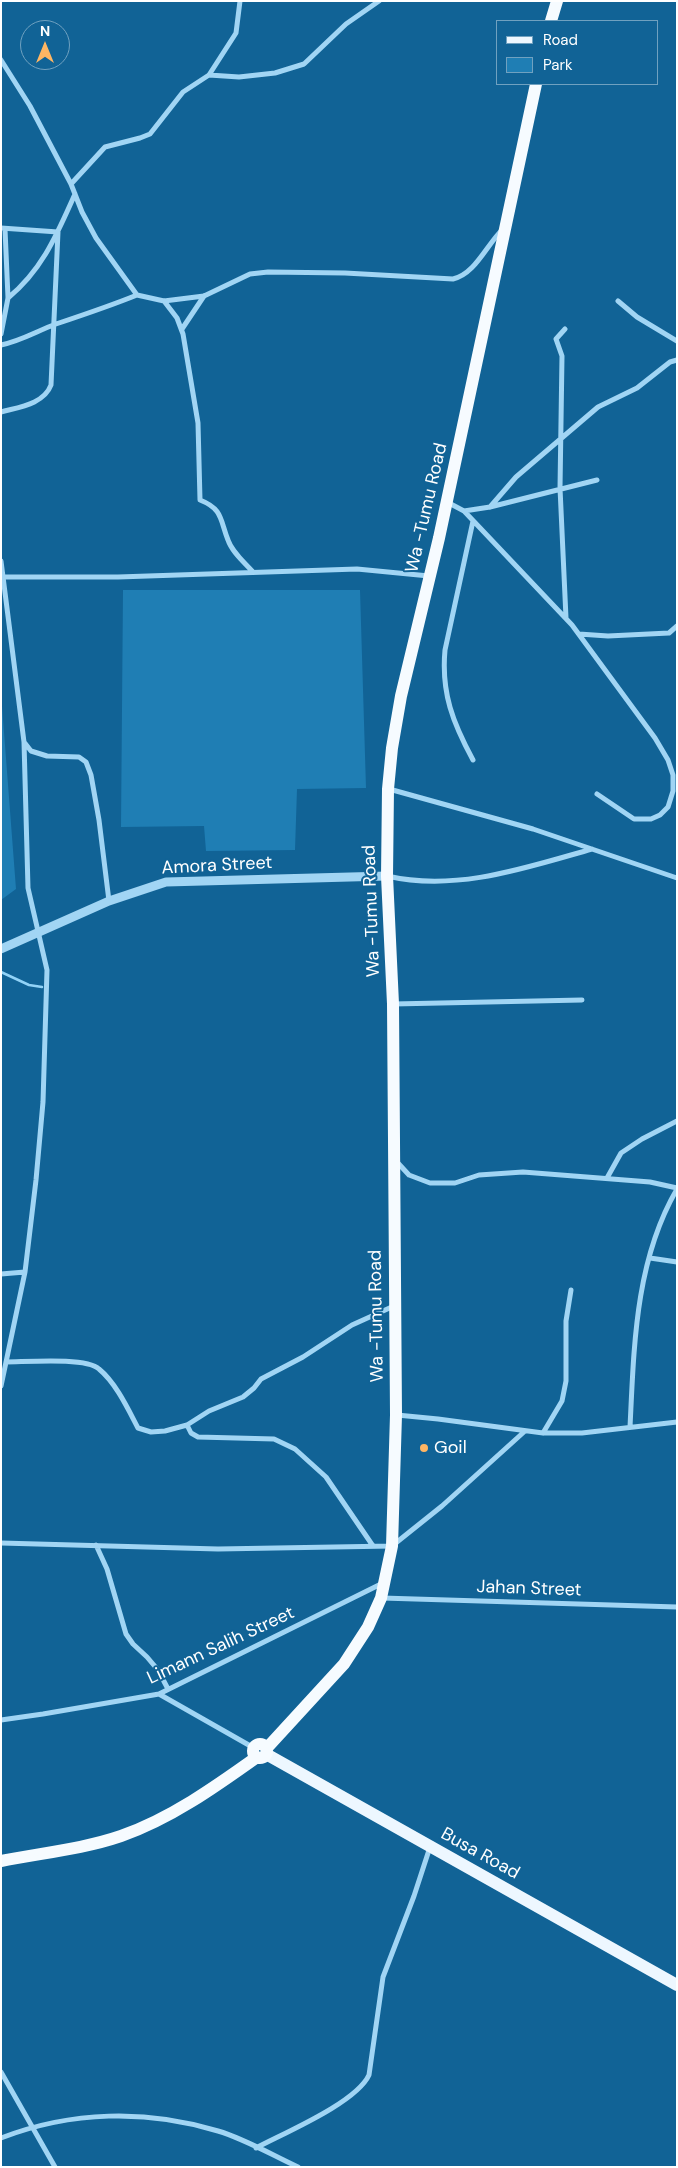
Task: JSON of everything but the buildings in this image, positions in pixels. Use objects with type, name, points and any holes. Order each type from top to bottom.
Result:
[{"type":"highway","points":[[551,20],[557,1]]},
{"type":"highway","name":"Wa -Tumu Road","points":[[1,1860],[61,1850],[120,1836],[155,1822],[224,1779],[260,1751],[292,1721],[344,1664],[368,1627],[381,1598],[392,1546],[396,1415],[393,1004],[387,876],[388,789],[392,748],[401,696],[430,576],[536,85]]},
{"type":"main road","name":"Busa Road","points":[[260,1751],[677,1985]]},
{"type":"street","points":[[71,184],[105,147],[150,134],[183,92],[209,75],[236,33],[240,1]]},
{"type":"street","points":[[209,75],[239,77],[275,73],[304,64],[346,24],[380,1]]},
{"type":"street","points":[[1,60],[30,106],[71,184],[96,238],[136,295]]},
{"type":"street","points":[[8,298],[23,286],[40,266],[75,194]]},
{"type":"street","points":[[1,345],[18,342],[55,325],[105,309],[136,295],[164,302],[204,296],[250,274],[345,273],[453,279],[463,277],[472,269],[490,242],[506,226]]},
{"type":"street","points":[[1,334],[8,298],[3,228],[58,232]]},
{"type":"street","points":[[1,412],[25,406],[49,391],[53,375],[58,232]]},
{"type":"street","points":[[182,329],[204,296]]},
{"type":"street","points":[[618,301],[637,317],[677,341]]},
{"type":"street","points":[[164,302],[182,329],[198,424],[200,500],[214,506],[224,524],[228,541],[252,571]]},
{"type":"street","points":[[565,329],[556,339],[562,356],[560,489],[566,618]]},
{"type":"street","points":[[490,506],[516,477],[598,407],[637,388],[670,362],[677,360]]},
{"type":"street","points":[[464,511],[597,480]]},
{"type":"street","points":[[446,502],[464,511],[566,618],[655,738],[668,760],[673,775],[673,791],[668,807],[660,815],[651,819],[634,819],[597,794]]},
{"type":"street","points":[[473,521],[445,650],[443,671],[445,692],[457,730],[473,760]]},
{"type":"street","points":[[1,561],[24,742],[28,888],[40,932],[47,970],[43,1102],[25,1272],[1,1386]]},
{"type":"street","points":[[3,577],[118,577],[252,571],[357,569],[430,576]]},
{"type":"street","points":[[579,634],[608,636],[669,633],[677,626]]},
{"type":"street","points":[[24,742],[31,751],[47,756],[79,757],[86,762],[91,775],[99,820],[110,901]]},
{"type":"street","points":[[388,789],[533,829],[677,878]]},
{"type":"street","points":[[387,876],[405,880],[438,882],[481,878],[592,849]]},
{"type":"street","name":"Amora Street","points":[[1,949],[110,901],[166,882],[387,876]]},
{"type":"street","points":[[393,1004],[582,1000]]},
{"type":"street","points":[[607,1178],[621,1153],[642,1138],[677,1121]]},
{"type":"street","points":[[393,1158],[409,1175],[430,1184],[455,1183],[478,1175],[523,1172],[650,1182],[677,1189],[664,1212],[640,1289],[633,1364],[630,1427]]},
{"type":"street","points":[[650,1258],[677,1262]]},
{"type":"street","points":[[1,1274],[25,1272]]},
{"type":"street","points":[[543,1433],[562,1401],[566,1381],[566,1321],[571,1290]]},
{"type":"street","points":[[6,1362],[59,1361],[87,1364],[98,1368],[111,1383],[138,1428],[151,1432],[165,1432],[188,1425],[209,1411],[243,1397],[261,1379],[303,1357],[352,1325],[395,1306]]},
{"type":"street","points":[[396,1415],[438,1418],[543,1433],[582,1432],[677,1422]]},
{"type":"street","points":[[188,1425],[191,1433],[198,1437],[274,1439],[295,1449],[326,1476],[373,1546]]},
{"type":"street","points":[[1,1543],[218,1549],[392,1546],[442,1506],[525,1431]]},
{"type":"street","points":[[96,1545],[107,1569],[126,1634],[158,1670],[168,1689]]},
{"type":"street","name":"Limann Salih Street","points":[[1,1720],[159,1694],[385,1582]]},
{"type":"street","name":"Jahan Street","points":[[381,1598],[677,1607]]},
{"type":"street","points":[[159,1694],[260,1751]]},
{"type":"street","points":[[256,2148],[343,2101],[366,2083],[369,2075],[383,1977],[431,1846]]},
{"type":"street","points":[[1,2072],[53,2165]]},
{"type":"street","points":[[1,2138],[32,2126],[89,2117],[127,2114],[166,2119],[219,2131],[298,2167]]},
{"type":"green space","points":[[123,590],[360,590],[366,788],[297,789],[295,850],[206,851],[204,826],[121,827]]},
{"type":"green space","points":[[1,693],[16,889],[1,900]]},
{"type":"waterway","points":[[1,972],[29,985],[42,987]]},
{"type":"place","name":"Goil","points":[[424,1448]]}]
